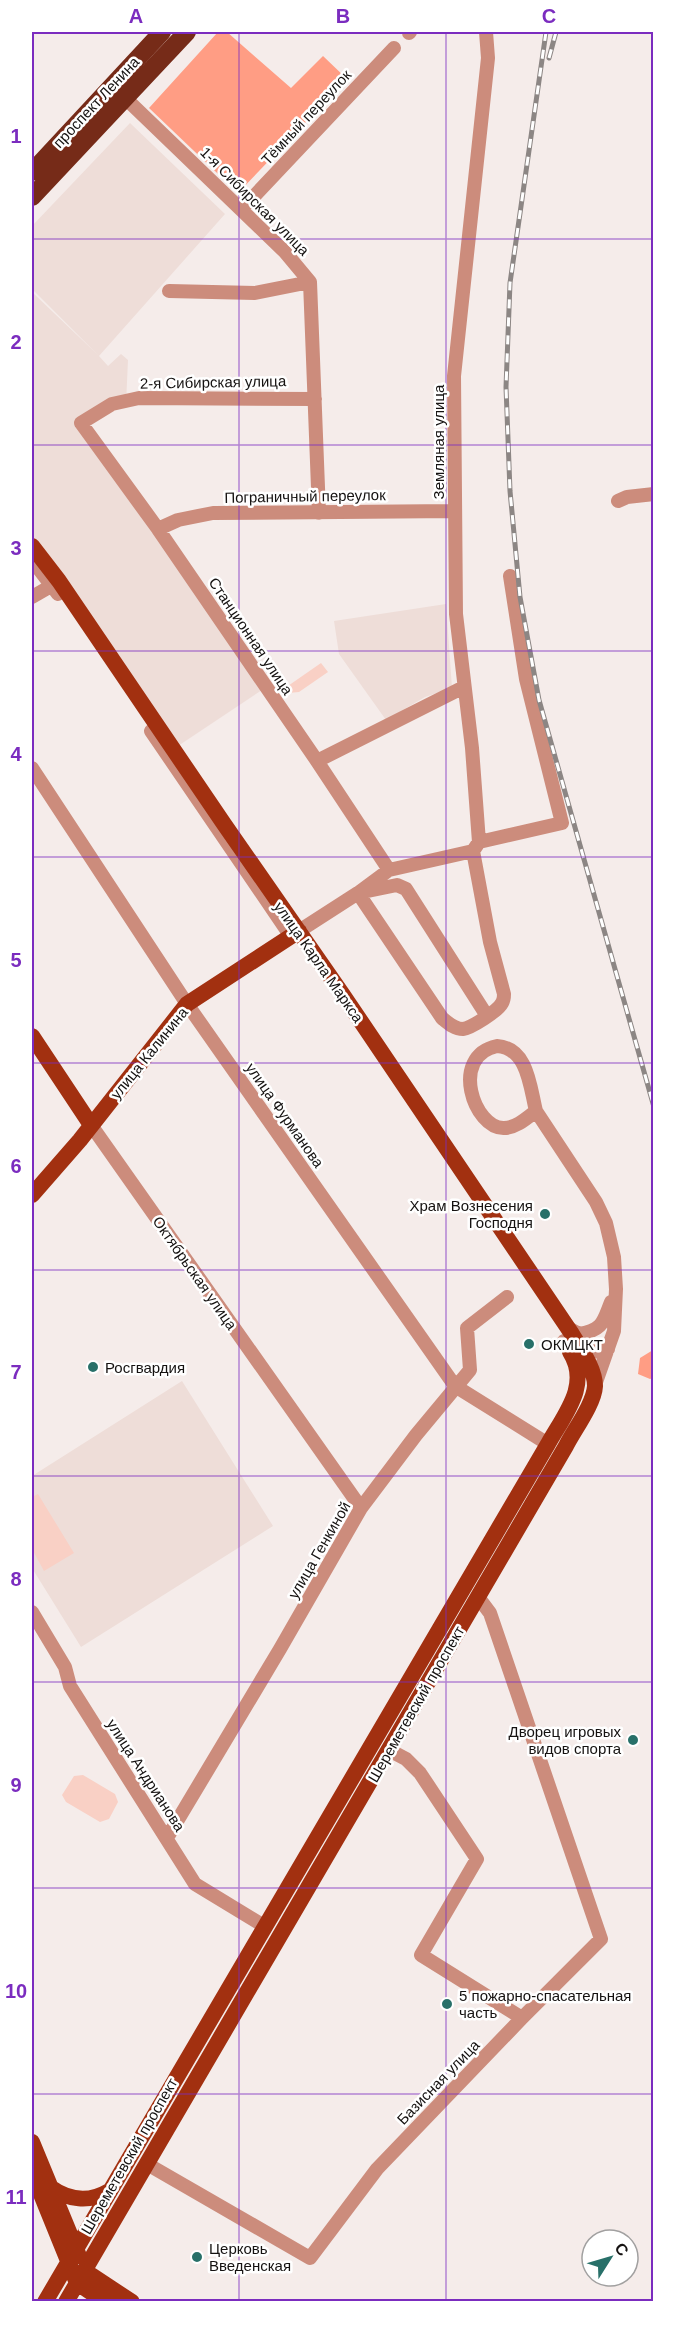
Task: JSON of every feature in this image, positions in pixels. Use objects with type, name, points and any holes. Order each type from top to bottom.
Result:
[{"type":"highway","name":"проспект Ленина","points":[[32,196],[187,32]]},
{"type":"highway","name":"проспект Ленина","points":[[32,172],[158,33]]},
{"type":"highway","points":[[158,33],[170,50]]},
{"type":"main road","name":"улица Карла Маркса","points":[[32,546],[568,1335],[581,1350],[588,1380]]},
{"type":"main road","name":"улица Калинина","points":[[32,1195],[187,1004],[294,933]]},
{"type":"main road","name":"Октябрьская улица","points":[[32,1036],[91,1125]]},
{"type":"main road","name":"улица Карла Маркса","points":[[568,1335],[577,1365],[588,1380]]},
{"type":"main road","name":"Шереметевский проспект","points":[[45,2301],[463,1587],[588,1380]]},
{"type":"main road","name":"Шереметевский проспект","points":[[66,2301],[566,1446],[590,1402],[588,1380]]},
{"type":"main road","points":[[463,1587],[478,1597]]},
{"type":"main road","points":[[373,1740],[389,1749]]},
{"type":"main road","points":[[214,2011],[230,2022]]},
{"type":"main road","points":[[32,2142],[50,2187],[72,2255]]},
{"type":"main road","points":[[32,2172],[81,2277],[105,2301]]},
{"type":"main road","points":[[50,2187],[65,2196],[80,2199],[92,2199],[109,2192]]},
{"type":"main road","points":[[81,2277],[132,2301]]},
{"type":"street","name":"Земляная улица","points":[[486,32],[488,58],[454,376],[456,614],[472,748],[476,847],[490,942],[504,994],[500,1007],[487,1016]]},
{"type":"street","name":"Тёмный переулок","points":[[242,209],[394,48]]},
{"type":"street","name":"1-я Сибирская улица","points":[[112,85],[242,209],[285,252],[310,282]]},
{"type":"street","points":[[169,291],[255,293],[310,282],[319,513]]},
{"type":"street","name":"2-я Сибирская улица","points":[[81,423],[112,404],[139,398],[315,399]]},
{"type":"street","name":"Станционная улица","points":[[81,423],[158,529],[389,870]]},
{"type":"street","points":[[618,501],[627,497],[654,494]]},
{"type":"street","name":"Пограничный переулок","points":[[158,529],[178,520],[213,513],[455,510]]},
{"type":"street","name":"улица Карла Маркса","points":[[32,560],[56,583]]},
{"type":"street","points":[[294,933],[358,893],[389,870],[562,823],[526,679],[510,576]]},
{"type":"street","points":[[32,597],[56,583]]},
{"type":"street","points":[[317,761],[464,687]]},
{"type":"street","name":"улица Фурманова","points":[[32,768],[187,1004],[455,1386],[548,1444]]},
{"type":"street","points":[[358,893],[442,1018],[454,1027],[465,1029],[487,1016],[406,889],[405,881],[415,868],[438,858]]},
{"type":"street","points":[[358,893],[397,885],[406,889]]},
{"type":"street","points":[[537,1111],[516,1125],[502,1128],[490,1124],[481,1115],[469,1074],[479,1054],[497,1046],[514,1051],[523,1063],[537,1111],[601,1212],[614,1257],[616,1289],[614,1331],[608,1349],[588,1380]]},
{"type":"street","name":"Октябрьская улица","points":[[91,1125],[361,1508]]},
{"type":"street","points":[[568,1335],[590,1333],[599,1328],[605,1321],[616,1289]]},
{"type":"street","name":"улица Генкиной","points":[[167,1838],[361,1508],[455,1386],[470,1370],[467,1328],[507,1298]]},
{"type":"street","points":[[568,1335],[608,1349]]},
{"type":"street","points":[[581,1350],[600,1352],[608,1349]]},
{"type":"street","name":"Базисная улица","points":[[147,2163],[310,2258],[377,2169],[601,1939],[490,1613],[478,1597]]},
{"type":"street","name":"улица Андрианова","points":[[32,1612],[65,1667],[70,1686],[195,1884],[264,1926]]},
{"type":"street","points":[[389,1749],[406,1759],[420,1773],[477,1859],[421,1955],[522,2018]]},
{"type":"shaded area","points":[[218,32],[227,32],[291,88],[323,56],[347,79],[238,193],[149,108]]},
{"type":"shaded area","points":[[130,123],[225,214],[99,356],[108,366],[121,354],[128,360],[126,404],[81,426],[262,690],[178,746],[64,577],[32,536],[32,292],[98,355],[32,289],[32,226]]},
{"type":"shaded area","points":[[446,604],[452,688],[425,697],[386,720],[339,654],[334,621]]},
{"type":"shaded area","points":[[321,663],[328,672],[299,692],[288,693],[285,688]]},
{"type":"shaded area","points":[[653,1350],[653,1378],[650,1379],[638,1374],[640,1358]]},
{"type":"shaded area","points":[[182,1381],[273,1526],[81,1647],[32,1568],[32,1476]]},
{"type":"shaded area","points":[[38,1494],[74,1553],[44,1571],[32,1549],[32,1497]]},
{"type":"shaded area","points":[[83,1775],[115,1794],[118,1802],[109,1819],[100,1822],[66,1802],[62,1795],[74,1776]]},
{"type":"railway","points":[[546,32],[510,283],[506,387],[510,491],[520,597],[539,700],[654,1107]]},
{"type":"railway","points":[[549,58],[556,32]]},
{"type":"place","name":"Храм Вознесения Господня","points":[[545,1214]]},
{"type":"place","name":"ОКМЦКТ","points":[[529,1344]]},
{"type":"place","name":"Росгвардия","points":[[93,1367]]},
{"type":"place","name":"Дворец игровых видов спорта","points":[[633,1740]]},
{"type":"place","name":"5 пожарно-спасательная часть","points":[[447,2004]]},
{"type":"place","name":"Церковь Введенская","points":[[197,2257]]}]
